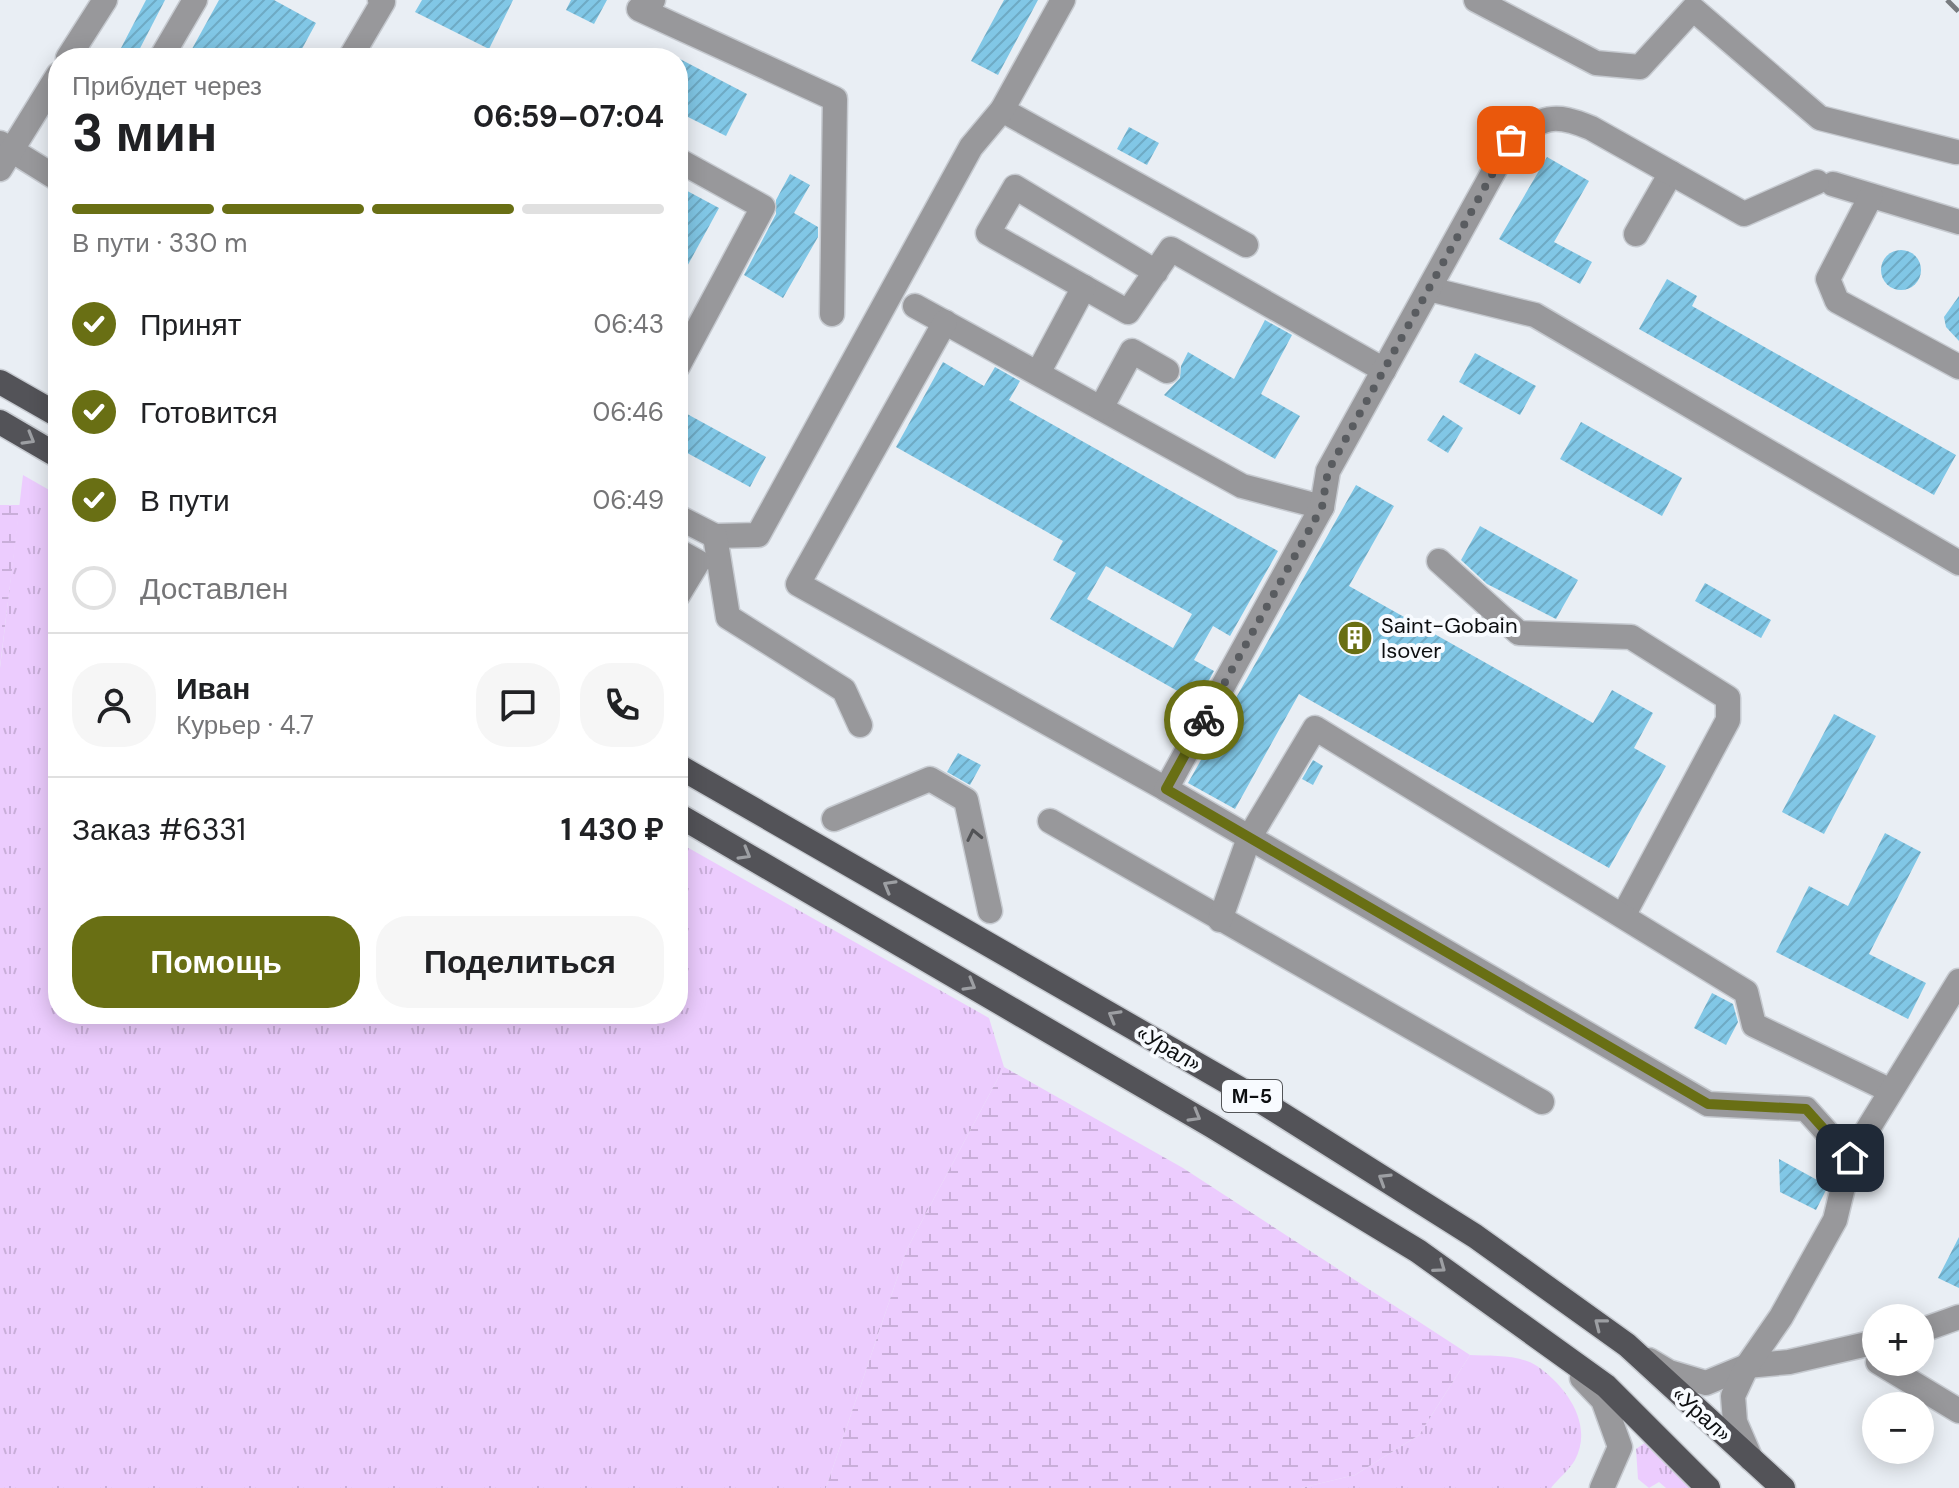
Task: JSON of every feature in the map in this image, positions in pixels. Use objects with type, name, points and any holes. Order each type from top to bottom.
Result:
[{"type":"main road","points":[[3,383],[48,409]]},
{"type":"main road","points":[[0,422],[48,450]]},
{"type":"main road","name":"«Урал»","points":[[688,772],[1259,1100],[1475,1236],[1627,1345],[1783,1488]]},
{"type":"main road","name":"«Урал»","points":[[688,821],[1212,1126],[1405,1243],[1606,1386],[1708,1488]]},
{"type":"street","points":[[167,48],[195,0]]},
{"type":"street","points":[[356,48],[383,2],[380,0]]},
{"type":"street","points":[[653,0],[639,9],[835,99],[832,314]]},
{"type":"street","points":[[688,522],[715,536],[758,535],[971,147],[1002,110],[1063,0]]},
{"type":"street","points":[[1476,0],[1596,63],[1640,67],[1693,9],[1820,118],[1956,152]]},
{"type":"street","points":[[74,48],[102,1]]},
{"type":"street","points":[[48,90],[4,154],[48,172]]},
{"type":"street","points":[[1002,110],[1246,245]]},
{"type":"street","points":[[1166,789],[1322,507],[1328,471],[1511,140],[1540,120],[1565,117],[1744,214],[1825,183],[1959,222]]},
{"type":"street","points":[[688,166],[763,207],[688,347]]},
{"type":"street","points":[[1636,234],[1671,173]]},
{"type":"street","points":[[1156,272],[1015,187],[988,233],[1128,312],[1156,272],[1171,249],[1384,370]]},
{"type":"street","points":[[1871,196],[1828,279],[1837,301],[1959,367]]},
{"type":"street","points":[[1038,373],[1084,287]]},
{"type":"street","points":[[1429,289],[1535,315],[1959,563]]},
{"type":"street","points":[[915,306],[1242,486],[1322,507]]},
{"type":"street","points":[[945,322],[798,584],[1166,789],[1708,1104],[1806,1109],[1850,1158]]},
{"type":"street","points":[[1101,408],[1132,351],[1167,371]]},
{"type":"street","points":[[715,536],[728,617],[844,690],[860,725]]},
{"type":"street","points":[[688,556],[698,562],[688,578]]},
{"type":"street","points":[[1439,561],[1519,633],[1631,637],[1728,698],[1728,720],[1623,916]]},
{"type":"street","points":[[1220,920],[1249,838],[1315,728],[1746,992],[1754,1025],[1889,1090]]},
{"type":"street","points":[[834,819],[930,779],[966,800],[990,911]]},
{"type":"street","points":[[1050,821],[1542,1102]]},
{"type":"street","points":[[1751,1459],[1735,1422],[1733,1396],[1747,1366],[1781,1317],[1835,1220],[1850,1158],[1889,1090],[1959,981]]},
{"type":"street","points":[[1934,1326],[1959,1317]]},
{"type":"street","points":[[1543,1340],[1603,1400],[1620,1447],[1602,1488]]},
{"type":"street","points":[[1627,1345],[1669,1372],[1706,1383],[1747,1366],[1789,1362],[1862,1344]]},
{"type":"street","points":[[1900,1376],[1959,1411]]},
{"type":"green space","points":[[23,475],[48,489],[48,1024],[688,1024],[688,848],[989,1018],[1004,1067],[907,1249],[826,1488],[0,1488],[0,668]]},
{"type":"green space","points":[[0,505],[20,505],[0,666]]},
{"type":"green space","points":[[1004,1067],[1183,1168],[1470,1355],[1419,1435],[1355,1475],[1301,1488],[826,1488],[907,1249]]},
{"type":"green space","points":[[1470,1355],[1504,1356],[1530,1362],[1548,1374],[1567,1395],[1579,1420],[1580,1446],[1573,1464],[1551,1488],[1301,1488],[1355,1475],[1419,1435]]},
{"type":"green space","points":[[1649,1440],[1700,1488],[1666,1488],[1659,1482],[1649,1488],[1638,1479],[1636,1449]]},
{"type":"building","points":[[146,0],[165,0],[140,48],[121,48]]},
{"type":"building","points":[[219,0],[274,0],[316,23],[302,48],[193,48]]},
{"type":"building","points":[[422,0],[513,0],[489,48],[415,12]]},
{"type":"building","points":[[571,0],[607,0],[594,24],[566,10]]},
{"type":"building","points":[[1004,0],[1038,0],[998,75],[971,61]]},
{"type":"building","points":[[688,63],[747,94],[726,136],[688,117]]},
{"type":"building","points":[[1129,127],[1159,143],[1147,165],[1117,149]]},
{"type":"building","points":[[1547,157],[1589,181],[1554,242],[1592,262],[1580,284],[1499,239]]},
{"type":"building","points":[[790,174],[810,185],[794,213],[818,227],[818,237],[783,298],[744,275],[776,214],[776,200]]},
{"type":"building","points":[[688,191],[719,208],[688,265]]},
{"type":"building","points":[[1901,250],[1915,256],[1921,270],[1915,284],[1901,290],[1887,284],[1881,270],[1887,256]]},
{"type":"building","points":[[1667,279],[1697,296],[1692,306],[1956,455],[1934,495],[1639,329]]},
{"type":"building","points":[[1959,296],[1959,341],[1946,327],[1944,317]]},
{"type":"building","points":[[1265,320],[1292,335],[1261,394],[1300,416],[1275,459],[1164,395],[1180,378],[1181,366],[1188,352],[1234,379]]},
{"type":"building","points":[[1475,353],[1536,386],[1520,415],[1459,382]]},
{"type":"building","points":[[943,362],[984,386],[995,367],[1020,381],[1009,400],[1278,551],[1230,636],[1213,626],[1194,660],[1214,671],[1197,702],[1050,619],[1076,573],[1053,560],[1063,541],[896,447]],"holes":[[[1106,566],[1192,614],[1173,648],[1087,599]]]},
{"type":"building","points":[[688,414],[766,457],[750,487],[688,453]]},
{"type":"building","points":[[1443,415],[1463,428],[1448,453],[1427,440]]},
{"type":"building","points":[[1581,422],[1682,478],[1662,516],[1560,459]]},
{"type":"building","name":"Saint-Gobain Isover","points":[[1356,485],[1394,506],[1349,586],[1593,723],[1612,690],[1653,713],[1634,748],[1666,766],[1609,868],[1299,694],[1235,809],[1188,783]]},
{"type":"building","points":[[1480,526],[1578,580],[1556,619],[1487,584],[1461,560]]},
{"type":"building","points":[[1705,583],[1771,620],[1761,638],[1695,601]]},
{"type":"building","points":[[1834,714],[1876,736],[1824,834],[1782,812]]},
{"type":"building","points":[[958,753],[981,765],[970,785],[947,772]]},
{"type":"building","points":[[1313,760],[1323,766],[1313,785],[1302,779]]},
{"type":"building","points":[[1885,833],[1921,852],[1869,954],[1926,983],[1908,1019],[1776,952],[1809,886],[1848,906]]},
{"type":"building","points":[[1712,993],[1733,1004],[1738,1022],[1726,1045],[1694,1028]]},
{"type":"building","points":[[1779,1159],[1828,1186],[1816,1210],[1780,1192]]},
{"type":"building","points":[[1959,1237],[1959,1288],[1938,1278]]},
{"type":"railway","points":[[1947,0],[1959,12]]},
{"type":"way so far","points":[[1204,720],[1322,507],[1328,471],[1511,140]]},
{"type":"place","name":"Saint-Gobain Isover","points":[[1355,638]]},
{"type":"route","points":[[1204,720],[1166,789],[1708,1104],[1806,1109],[1850,1158]]}]
